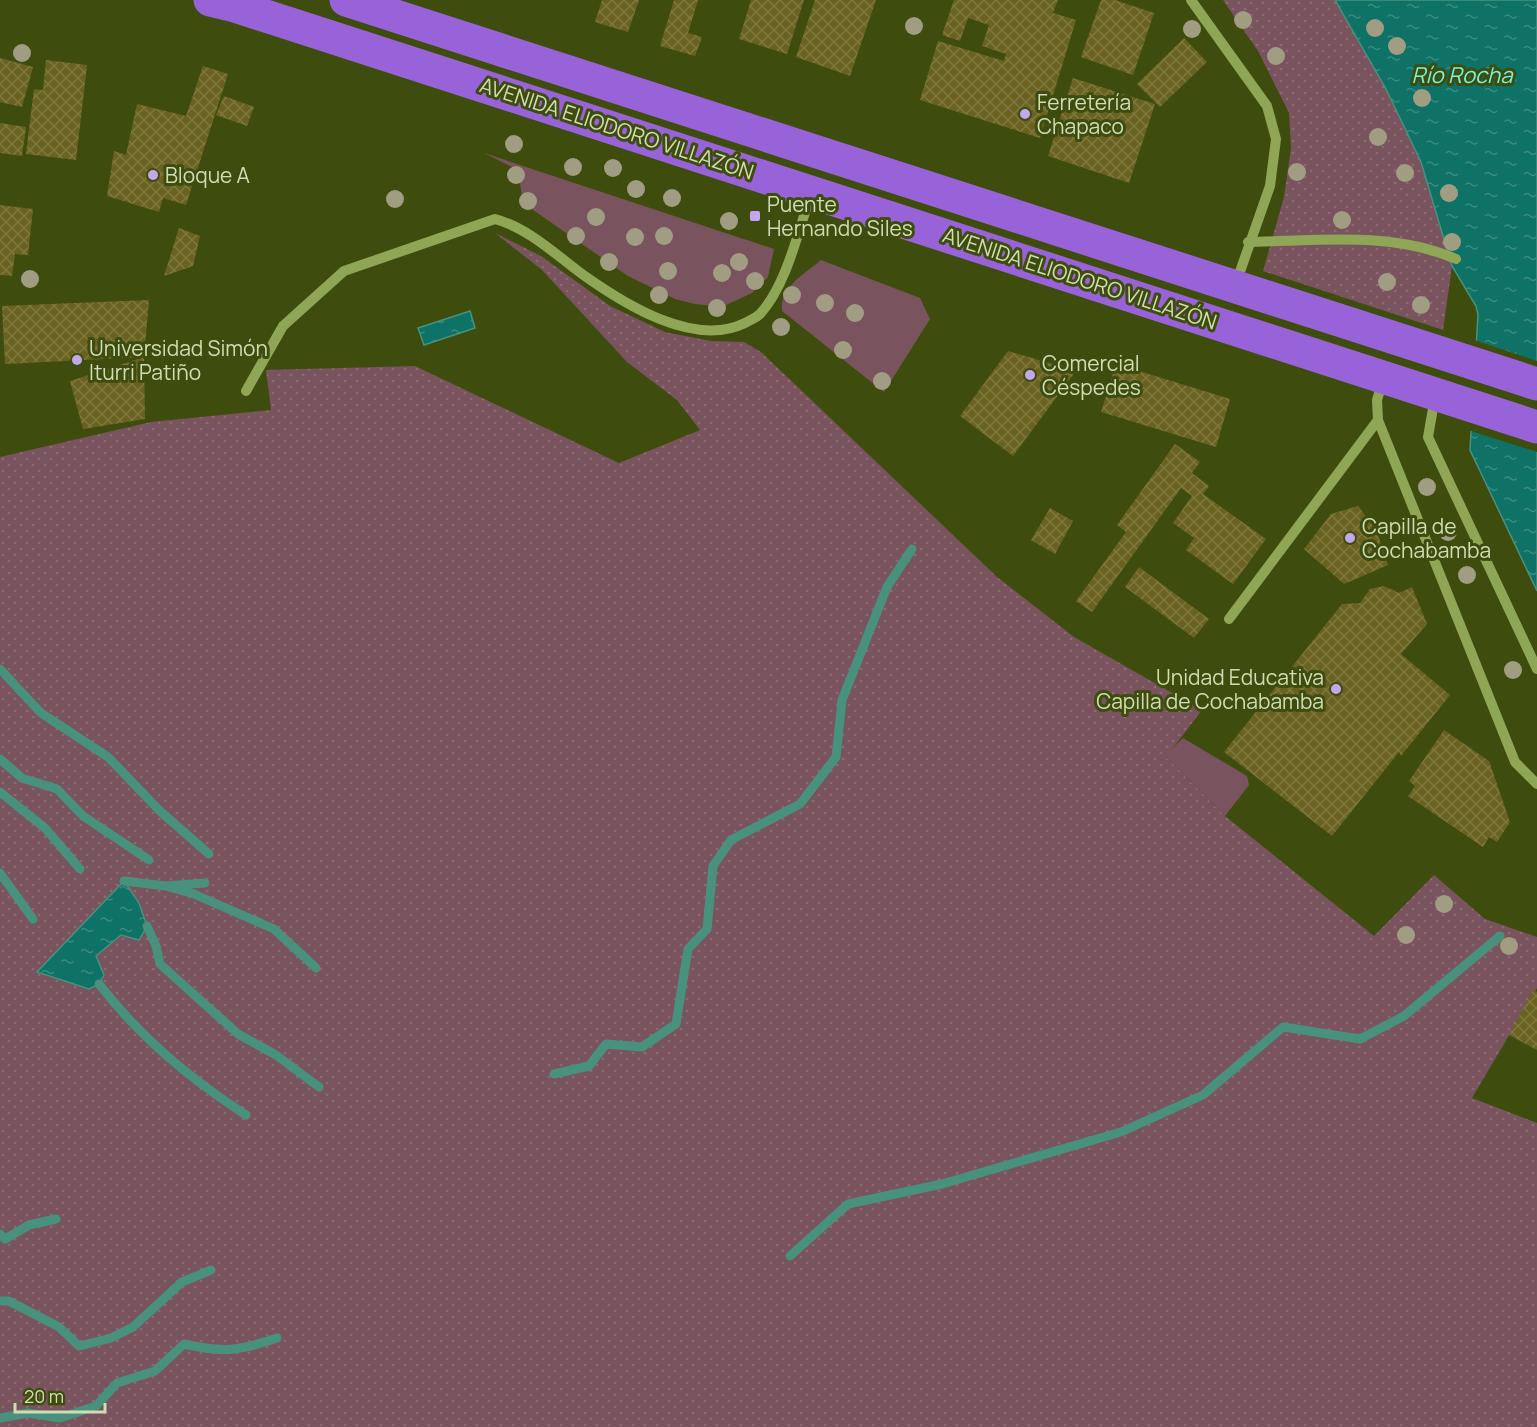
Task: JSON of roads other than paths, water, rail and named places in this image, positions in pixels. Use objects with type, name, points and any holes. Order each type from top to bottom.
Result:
[{"type":"highway","name":"AVENIDA ELIODORO VILLAZÓN","points":[[210,0],[235,6],[813,191],[1537,427]]},
{"type":"highway","name":"AVENIDA ELIODORO VILLAZÓN","points":[[346,0],[1537,384]]},
{"type":"street","points":[[1191,0],[1267,106],[1276,139],[1270,186],[1248,242],[1235,285]]},
{"type":"street","points":[[246,391],[259,365],[284,326],[344,272],[495,219],[514,224],[610,295],[676,325],[706,332],[729,330],[759,316],[775,294],[813,191]]},
{"type":"street","points":[[1248,242],[1364,240],[1430,248],[1456,259]]},
{"type":"street","points":[[1384,377],[1377,400],[1378,420],[1515,762],[1537,784]]},
{"type":"street","points":[[1443,397],[1430,414],[1428,437],[1537,669]]},
{"type":"street","points":[[1229,619],[1378,420]]},
{"type":"water","name":"Río Rocha","points":[[1335,0],[1537,0],[1537,591],[1470,450],[1478,315],[1476,306],[1452,266],[1421,162],[1386,89]]},
{"type":"water","points":[[470,311],[475,328],[424,345],[418,328]]},
{"type":"water","points":[[124,881],[139,903],[147,926],[139,940],[121,935],[96,956],[104,975],[99,984],[89,989],[37,972]]},
{"type":"waterway","points":[[554,1074],[589,1066],[606,1044],[642,1047],[676,1024],[688,949],[707,929],[713,866],[731,840],[800,804],[836,757],[842,700],[887,587],[912,549]]},
{"type":"waterway","points":[[0,669],[41,713],[108,757],[161,812],[209,854]]},
{"type":"waterway","points":[[0,759],[22,778],[57,789],[83,816],[149,860]]},
{"type":"waterway","points":[[0,792],[45,828],[80,869]]},
{"type":"waterway","points":[[0,873],[33,919]]},
{"type":"waterway","points":[[124,881],[166,886],[205,883]]},
{"type":"waterway","points":[[166,886],[194,894],[274,929],[316,968]]},
{"type":"waterway","points":[[147,926],[156,946],[160,964],[238,1034],[276,1055],[319,1087]]},
{"type":"waterway","points":[[790,1256],[848,1204],[942,1184],[1121,1132],[1203,1095],[1283,1027],[1360,1039],[1404,1016],[1500,936]]},
{"type":"waterway","points":[[99,984],[115,1004],[167,1056],[205,1087],[246,1115]]},
{"type":"waterway","points":[[0,1234],[5,1239],[29,1225],[56,1219]]},
{"type":"waterway","points":[[0,1301],[9,1301],[59,1327],[79,1346],[111,1338],[133,1327],[182,1282],[211,1270]]},
{"type":"waterway","points":[[0,1418],[28,1413],[60,1418],[96,1406],[117,1383],[155,1371],[184,1344],[210,1349],[231,1349],[252,1346],[277,1338]]},
{"type":"place","name":"Ferretería Chapaco","points":[[1025,114]]},
{"type":"place","name":"Bloque A","points":[[153,175]]},
{"type":"place","name":"Puente Hernando Siles","points":[[755,216]]},
{"type":"place","name":"Universidad Simón Iturri Patiño","points":[[77,360]]},
{"type":"place","name":"Comercial Céspedes","points":[[1030,375]]},
{"type":"place","name":"Capilla de Cochabamba","points":[[1350,538]]},
{"type":"place","name":"Unidad Educativa Capilla de Cochabamba","points":[[1336,689]]}]
